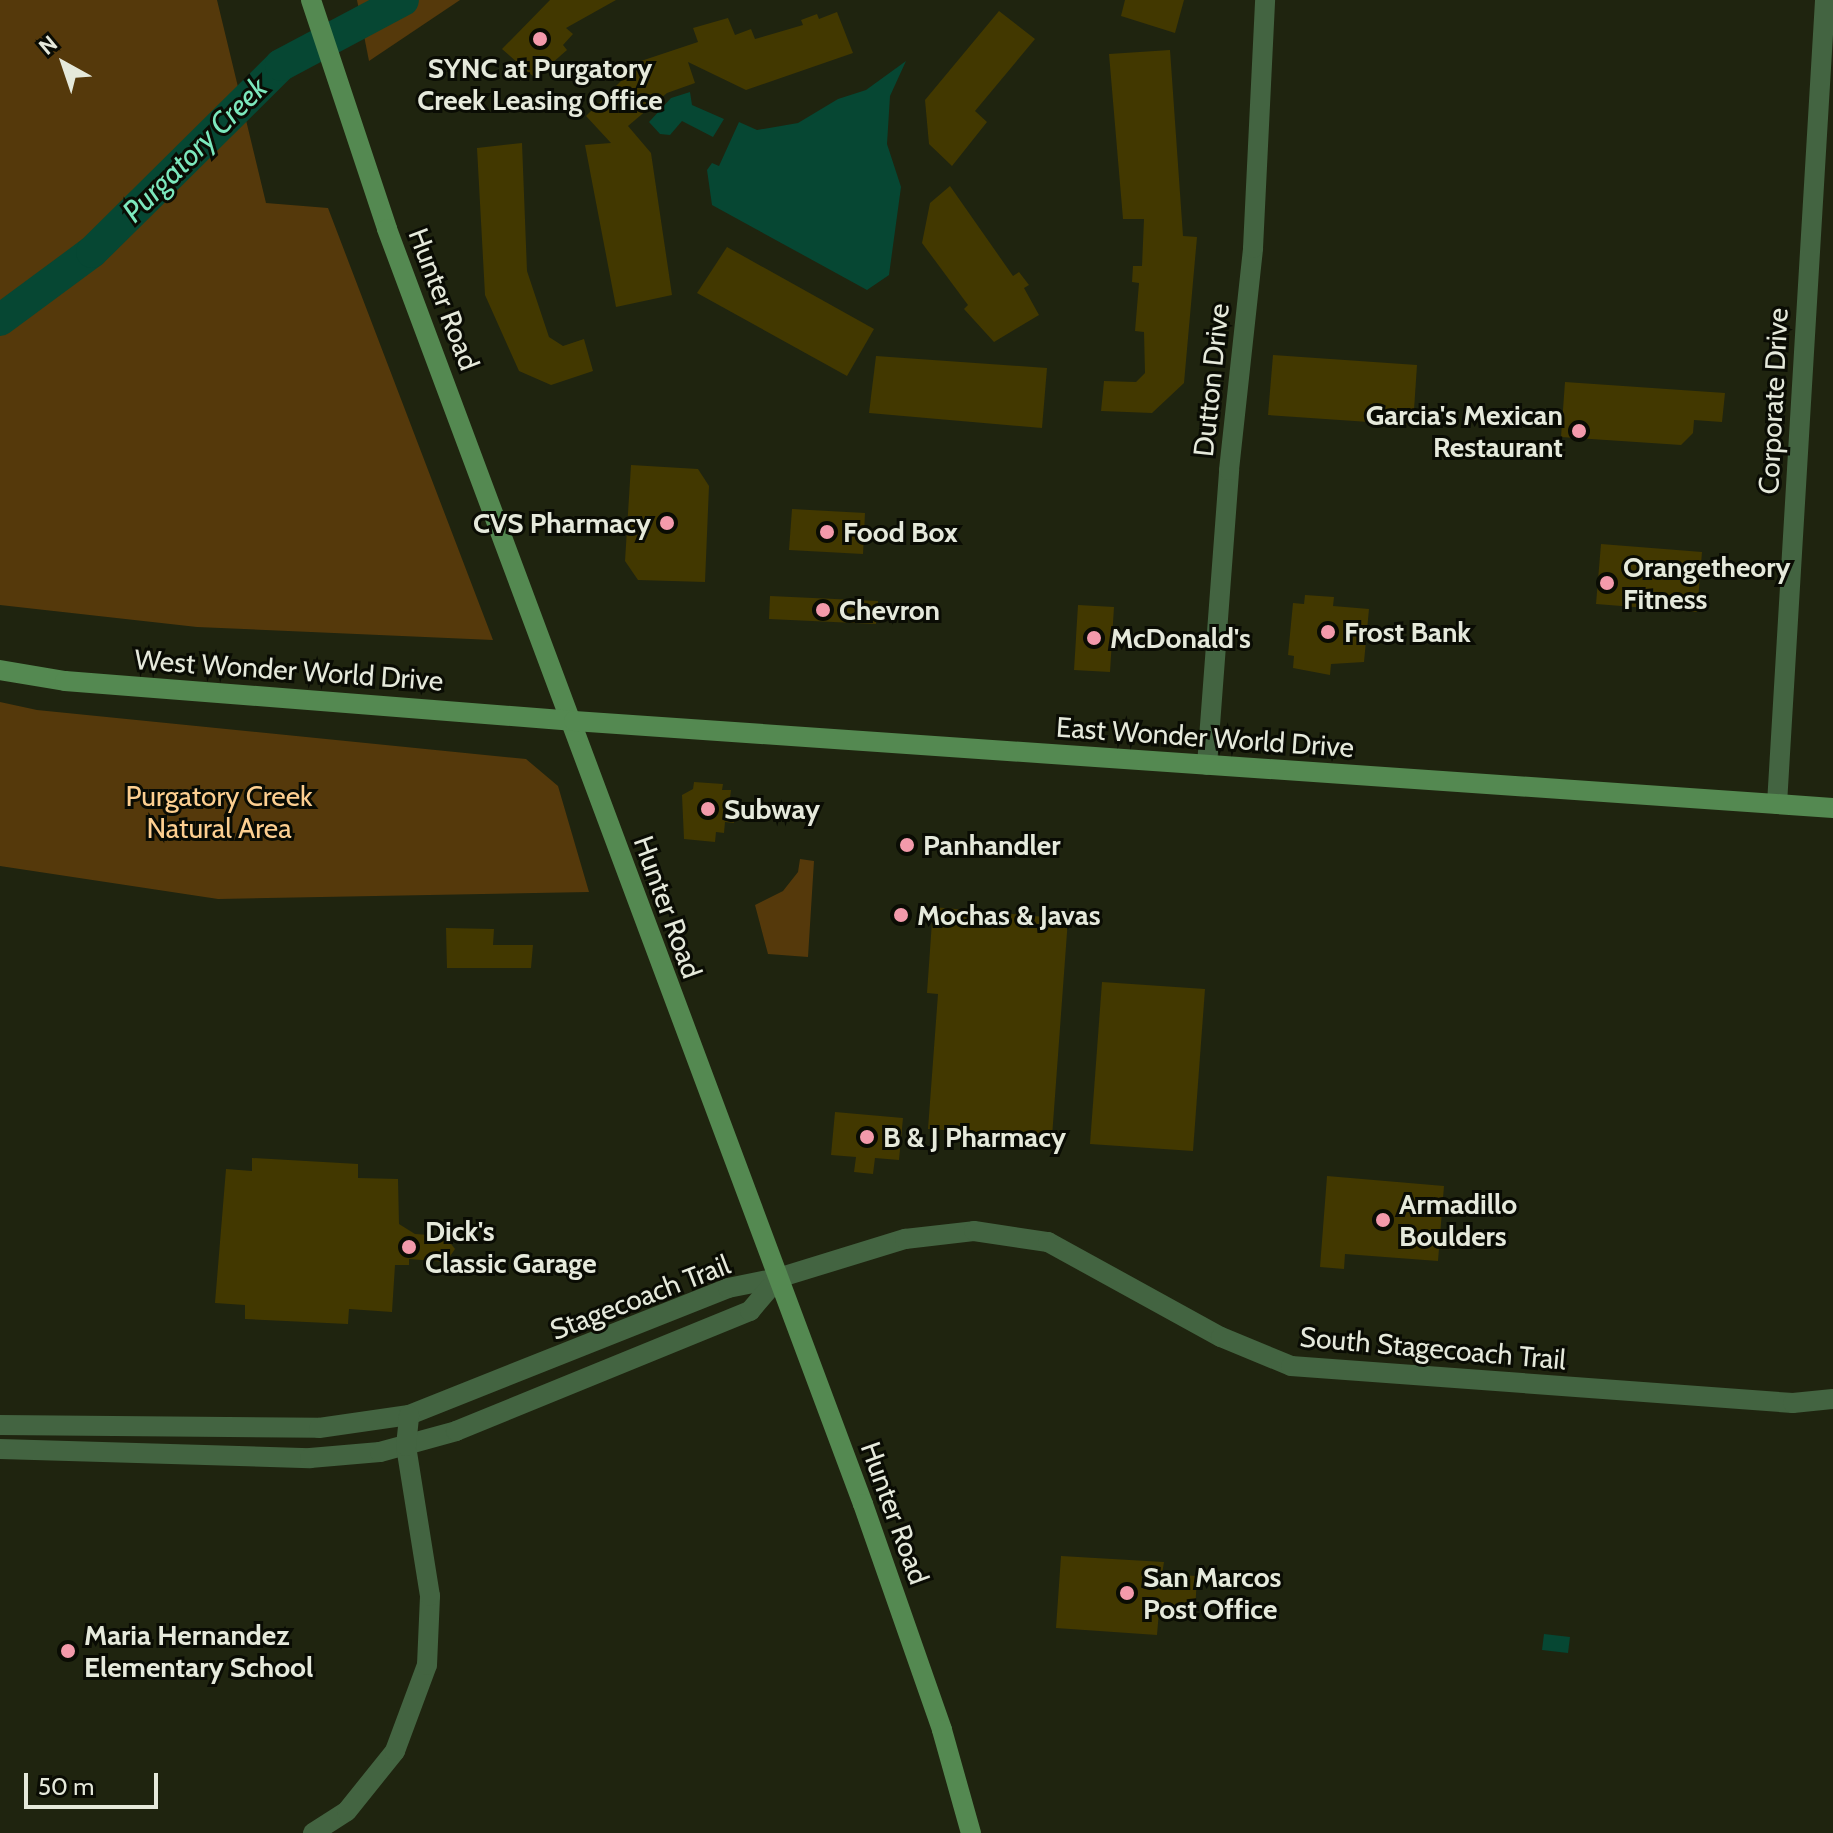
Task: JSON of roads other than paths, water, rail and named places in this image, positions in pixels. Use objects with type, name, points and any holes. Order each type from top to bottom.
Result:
[{"type":"main road","name":"Hunter Road","points":[[311,3],[387,229],[574,721],[637,909],[778,1278],[927,1686],[971,1833]]},
{"type":"main road","name":"West Wonder World Drive","points":[[0,670],[65,681],[574,721]]},
{"type":"main road","name":"East Wonder World Drive","points":[[574,721],[1833,808]]},
{"type":"street","name":"Dutton Drive","points":[[1207,765],[1229,470],[1253,248],[1265,0]]},
{"type":"street","name":"Corporate Drive","points":[[1777,804],[1825,0]]},
{"type":"street","name":"South Stagecoach Trail","points":[[778,1278],[905,1239],[1002,1232],[1063,1248],[1221,1337],[1291,1366],[1793,1403],[1833,1399]]},
{"type":"street","name":"Stagecoach Trail","points":[[0,1425],[319,1428],[409,1415],[728,1288],[778,1278]]},
{"type":"street","name":"Stagecoach Trail","points":[[0,1449],[310,1458],[406,1446],[456,1431],[750,1311],[778,1278]]},
{"type":"street","points":[[313,1833],[347,1811],[395,1751],[427,1665],[430,1596],[406,1446],[409,1415]]},
{"type":"waterway","name":"Purgatory Creek","points":[[0,320],[92,252],[281,65],[403,0]]},
{"type":"place","name":"SYNC at Purgatory Creek Leasing Office","points":[[540,39]]},
{"type":"place","name":"Garcia's Mexican Restaurant","points":[[1579,431]]},
{"type":"place","name":"CVS Pharmacy","points":[[667,523]]},
{"type":"place","name":"Food Box","points":[[827,532]]},
{"type":"place","name":"Orangetheory Fitness","points":[[1607,583]]},
{"type":"place","name":"Chevron","points":[[823,610]]},
{"type":"place","name":"Frost Bank","points":[[1328,632]]},
{"type":"place","name":"McDonald's","points":[[1094,638]]},
{"type":"place","name":"Subway","points":[[708,809]]},
{"type":"place","name":"Panhandler","points":[[907,845]]},
{"type":"place","name":"Mochas & Javas","points":[[901,915]]},
{"type":"place","name":"B & J Pharmacy","points":[[867,1137]]},
{"type":"place","name":"Armadillo Boulders","points":[[1383,1220]]},
{"type":"place","name":"Dick's Classic Garage","points":[[409,1247]]},
{"type":"place","name":"San Marcos Post Office","points":[[1127,1593]]},
{"type":"place","name":"Maria Hernandez Elementary School","points":[[68,1651]]},
{"type":"park label","name":"Purgatory Creek Natural Area","points":[[219,812]]}]
